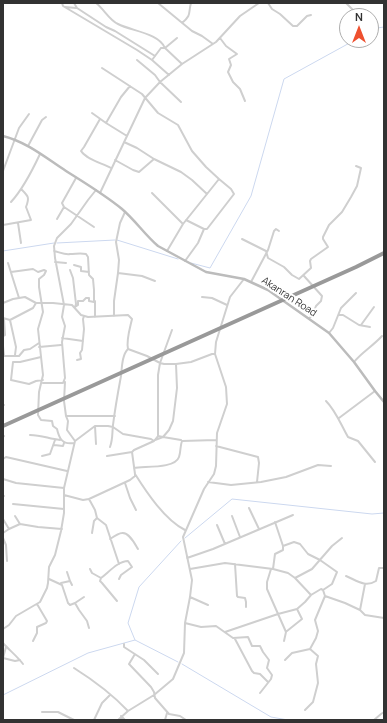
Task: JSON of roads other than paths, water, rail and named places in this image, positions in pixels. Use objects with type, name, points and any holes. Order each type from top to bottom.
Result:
[{"type":"highway","points":[[3,426],[384,253]]},
{"type":"main road","name":"Akanran Road","points":[[3,136],[15,139],[28,146],[96,190],[125,212],[151,240],[167,251],[206,272],[244,279],[268,290],[309,318],[329,333],[354,362],[384,402]]},
{"type":"street","points":[[62,3],[63,6],[112,34],[152,60],[169,74]]},
{"type":"street","points":[[74,3],[77,8]]},
{"type":"street","points":[[96,3],[113,21],[119,25],[150,36],[163,44],[165,48],[182,64]]},
{"type":"street","points":[[158,3],[176,16],[192,31],[202,36],[212,44]]},
{"type":"street","points":[[182,23],[188,18],[191,3]]},
{"type":"street","points":[[100,194],[145,98],[169,74],[220,38],[240,16],[259,3]]},
{"type":"street","points":[[268,3],[272,9],[293,26],[297,26],[307,16],[311,15]]},
{"type":"street","points":[[63,6],[77,8],[155,56]]},
{"type":"street","points":[[161,48],[165,48],[177,38]]},
{"type":"street","points":[[220,38],[226,46],[237,54],[230,59],[231,65],[228,72],[233,82],[240,89],[245,101]]},
{"type":"street","points":[[152,60],[163,44]]},
{"type":"street","points":[[137,60],[155,75],[160,82],[181,102]]},
{"type":"street","points":[[102,68],[142,94],[158,113],[178,125],[192,151],[219,180],[231,189],[234,194],[207,229],[204,229],[198,243],[185,261]]},
{"type":"street","points":[[106,123],[121,97],[130,86]]},
{"type":"street","points":[[92,113],[127,136]]},
{"type":"street","points":[[3,171],[19,128],[29,114]]},
{"type":"street","points":[[28,146],[42,120],[46,117]]},
{"type":"street","points":[[100,119],[81,151],[92,160],[111,168]]},
{"type":"street","points":[[124,142],[181,172],[207,194]]},
{"type":"street","points":[[11,202],[18,194],[40,154]]},
{"type":"street","points":[[115,160],[139,172],[154,159]]},
{"type":"street","points":[[242,239],[266,251],[268,258],[284,267],[295,278],[299,279],[304,276],[311,268],[311,259],[328,247],[323,237],[331,223],[346,206],[357,186],[362,168],[356,166]]},
{"type":"street","points":[[57,219],[64,207],[62,203],[76,178]]},
{"type":"street","points":[[167,251],[183,224],[219,180]]},
{"type":"street","points":[[3,225],[31,220],[26,207],[29,201],[28,197],[26,192],[21,189]]},
{"type":"street","points":[[3,629],[9,625],[16,616],[40,602],[47,588],[49,567],[62,529],[64,488],[74,442],[67,430],[68,421],[64,401],[65,381],[62,357],[62,338],[65,326],[62,317],[64,305],[54,251],[57,238],[68,227],[96,190]]},
{"type":"street","points":[[152,193],[183,224]]},
{"type":"street","points":[[64,207],[94,227]]},
{"type":"street","points":[[114,316],[114,301],[118,273],[116,242],[120,223],[125,212]]},
{"type":"street","points":[[186,220],[204,229]]},
{"type":"street","points":[[18,223],[21,243]]},
{"type":"street","points":[[251,282],[266,253],[274,231],[276,229],[279,231]]},
{"type":"street","points":[[54,251],[71,254],[86,254],[89,275],[93,279],[95,317]]},
{"type":"street","points":[[55,262],[66,263]]},
{"type":"street","points":[[8,263],[19,298]]},
{"type":"street","points":[[74,265],[89,272]]},
{"type":"street","points":[[11,272],[33,269],[38,272],[44,270],[46,271],[44,276],[39,278],[43,312],[38,329],[42,382],[39,392],[38,417],[44,421],[52,421],[57,435],[64,443]]},
{"type":"street","points":[[70,270],[73,278],[76,304],[75,307]]},
{"type":"street","points":[[118,273],[142,276],[155,282]]},
{"type":"street","points":[[304,276],[322,296],[321,301],[316,306],[312,316],[309,318]]},
{"type":"street","points":[[118,720],[121,716],[154,694],[173,679],[182,659],[185,647],[184,623],[192,580],[183,540],[185,530],[216,466],[216,440],[218,427],[226,411],[227,404],[226,387],[215,354],[216,342],[227,305],[232,294],[244,279]]},
{"type":"street","points":[[329,333],[333,328],[341,308],[356,292]]},
{"type":"street","points":[[3,303],[25,297],[36,303],[72,305],[81,315],[84,316],[95,317],[127,315],[131,317],[130,334],[127,340],[128,348],[125,351],[122,362],[113,437],[110,447]]},
{"type":"street","points":[[202,297],[212,298],[227,305]]},
{"type":"street","points":[[75,307],[78,305],[78,302],[83,301],[86,298],[89,298],[89,301],[91,302],[94,302],[95,300]]},
{"type":"street","points":[[3,336],[5,335],[4,319],[10,320],[33,308],[36,303]]},
{"type":"street","points":[[361,325],[374,307]]},
{"type":"street","points":[[338,315],[343,315],[361,325],[370,327]]},
{"type":"street","points":[[76,360],[81,359],[80,353],[83,341],[84,316]]},
{"type":"street","points":[[10,320],[16,347],[14,356]]},
{"type":"street","points":[[154,441],[158,436],[158,375],[160,363],[172,330]]},
{"type":"street","points":[[354,362],[360,354],[366,352],[382,336]]},
{"type":"street","points":[[62,338],[83,341]]},
{"type":"street","points":[[3,346],[3,356],[19,356],[24,350],[30,350],[39,343]]},
{"type":"street","points":[[39,347],[62,345]]},
{"type":"street","points":[[128,348],[160,363],[176,364],[195,361],[215,354]]},
{"type":"street","points":[[41,357],[20,362],[13,362],[11,380],[29,384],[36,381],[63,383],[65,381]]},
{"type":"street","points":[[107,456],[132,452],[163,437],[169,430],[172,421],[177,388],[176,364]]},
{"type":"street","points":[[339,418],[375,391]]},
{"type":"street","points":[[326,401],[339,418],[341,426],[348,437],[358,441],[375,462]]},
{"type":"street","points":[[66,416],[115,416]]},
{"type":"street","points":[[54,445],[63,446],[64,443],[68,444],[74,442],[95,426],[113,427],[123,434],[151,439],[154,441]]},
{"type":"street","points":[[95,426],[96,444]]},
{"type":"street","points":[[30,435],[46,436],[55,440],[61,440]]},
{"type":"street","points":[[158,436],[182,440],[216,440]]},
{"type":"street","points":[[42,456],[50,454],[55,440]]},
{"type":"street","points":[[134,468],[157,467],[176,461],[179,457],[182,440]]},
{"type":"street","points":[[216,446],[258,457],[259,463],[257,482]]},
{"type":"street","points":[[132,452],[135,474],[158,506],[173,522],[185,530]]},
{"type":"street","points":[[3,459],[6,457],[68,471]]},
{"type":"street","points":[[208,482],[231,485],[257,482],[286,477],[318,465],[330,466]]},
{"type":"street","points":[[64,495],[83,500],[89,499],[124,483],[135,476],[135,474]]},
{"type":"street","points":[[3,479],[16,483],[64,488]]},
{"type":"street","points":[[124,483],[136,510]]},
{"type":"street","points":[[89,499],[96,510],[97,518],[94,521],[92,533]]},
{"type":"street","points":[[13,504],[64,509]]},
{"type":"street","points":[[249,508],[259,529]]},
{"type":"street","points":[[187,558],[225,544],[293,515]]},
{"type":"street","points":[[15,516],[20,524]]},
{"type":"street","points":[[232,516],[240,537]]},
{"type":"street","points":[[97,518],[103,521],[106,525],[119,564]]},
{"type":"street","points":[[3,519],[9,529]]},
{"type":"street","points":[[275,522],[283,546],[282,551],[274,556],[272,569],[267,582],[267,589],[286,632],[284,641]]},
{"type":"street","points":[[3,533],[20,524],[62,529]]},
{"type":"street","points":[[217,525],[225,544]]},
{"type":"street","points":[[110,539],[124,533],[130,538],[138,549]]},
{"type":"street","points":[[3,538],[6,545],[7,561]]},
{"type":"street","points":[[295,578],[312,569],[332,546],[342,538]]},
{"type":"street","points":[[225,632],[297,609],[311,595],[332,584],[337,573],[320,560],[308,554],[300,544],[297,542],[283,546]]},
{"type":"street","points":[[101,578],[112,568],[127,560],[132,566],[121,575],[119,579]]},
{"type":"street","points":[[190,569],[225,563],[272,569],[288,573],[295,578],[311,595]]},
{"type":"street","points":[[235,564],[237,596],[245,598],[246,607]]},
{"type":"street","points":[[90,568],[92,573],[101,578],[100,581],[117,601]]},
{"type":"street","points":[[346,576],[365,584],[374,582],[378,568],[384,568]]},
{"type":"street","points":[[67,572],[72,585]]},
{"type":"street","points":[[49,579],[62,585],[70,605],[84,597]]},
{"type":"street","points":[[60,584],[70,581]]},
{"type":"street","points":[[360,610],[365,584]]},
{"type":"street","points":[[285,660],[292,653],[310,649],[316,638],[318,631],[315,620],[325,596],[323,590]]},
{"type":"street","points":[[325,596],[360,610],[365,615],[384,618]]},
{"type":"street","points":[[190,597],[208,604]]},
{"type":"street","points":[[75,603],[87,621],[89,628]]},
{"type":"street","points":[[33,641],[37,633],[37,627],[46,623],[47,621],[37,604]]},
{"type":"street","points":[[286,632],[302,619],[297,609]]},
{"type":"street","points":[[184,623],[201,628],[216,626],[235,639],[252,671],[260,674],[268,682]]},
{"type":"street","points":[[235,639],[248,637],[252,646],[261,646],[262,652],[269,660],[267,668],[272,675],[271,679],[260,693]]},
{"type":"street","points":[[3,643],[23,664]]},
{"type":"street","points":[[124,644],[124,648],[144,660],[158,674]]},
{"type":"street","points":[[6,647],[3,658],[15,661],[20,660]]},
{"type":"street","points":[[305,710],[313,702],[318,678],[316,670],[318,656],[310,649]]},
{"type":"street","points":[[134,654],[129,664],[151,687],[156,700],[170,714],[180,716],[186,720]]},
{"type":"street","points":[[74,668],[101,687],[128,711]]},
{"type":"street","points":[[94,720],[102,703],[110,695]]},
{"type":"street","points":[[166,720],[167,711]]},
{"type":"street","points":[[42,712],[58,712],[74,720]]},
{"type":"street","points":[[374,720],[384,712]]},
{"type":"street","points":[[121,716],[125,720]]},
{"type":"waterway","points":[[379,28],[384,27]]},
{"type":"waterway","points":[[191,263],[210,268],[251,196],[284,79],[340,48]]},
{"type":"waterway","points":[[57,243],[115,240]]},
{"type":"waterway","points":[[117,240],[178,259]]},
{"type":"waterway","points":[[3,251],[54,243]]},
{"type":"waterway","points":[[185,538],[232,499],[372,514],[384,513]]},
{"type":"waterway","points":[[135,640],[128,623],[139,587],[181,541]]},
{"type":"waterway","points":[[3,695],[88,653],[135,640],[178,662]]},
{"type":"waterway","points":[[182,664],[271,717],[288,720]]}]
